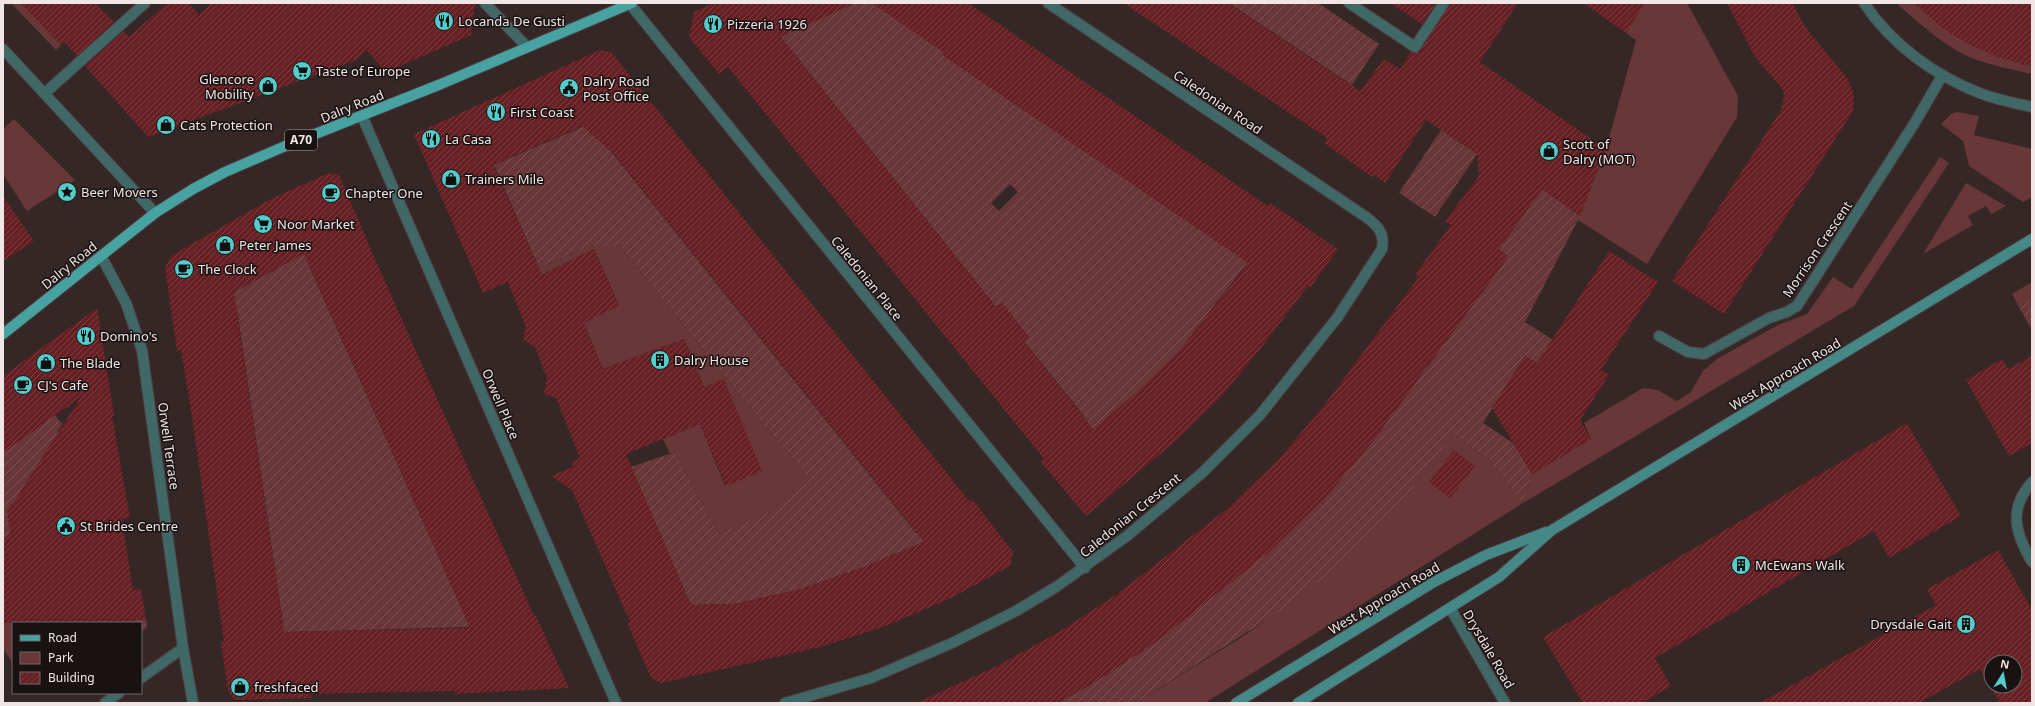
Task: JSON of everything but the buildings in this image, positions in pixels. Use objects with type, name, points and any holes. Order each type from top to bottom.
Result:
[{"type":"main road","name":"Dalry Road","points":[[3,334],[155,213],[225,172],[631,4]]},
{"type":"street","points":[[45,93],[145,3]]},
{"type":"street","points":[[485,3],[526,47]]},
{"type":"street","name":"Caledonian Road","points":[[1048,3],[1374,224]]},
{"type":"street","points":[[1349,3],[1415,47],[1444,3]]},
{"type":"street","points":[[1864,3],[1895,39],[1942,76],[1982,94],[2032,107]]},
{"type":"street","name":"Caledonian Place","points":[[631,4],[1085,568]]},
{"type":"street","points":[[3,49],[155,213]]},
{"type":"street","name":"Morrison Crescent","points":[[1659,336],[1688,352],[1704,354],[1769,318],[1787,312],[1797,306],[1914,124],[1942,76]]},
{"type":"street","name":"Orwell Place","points":[[362,116],[616,703]]},
{"type":"street","name":"Caledonian Crescent","points":[[785,703],[851,685],[924,657],[1016,611],[1085,568],[1127,536],[1201,474],[1244,433],[1278,395],[1337,318],[1378,257],[1382,249],[1383,235],[1374,224]]},
{"type":"street","name":"West Approach Road","points":[[1298,703],[1499,577],[1552,530],[2032,239]]},
{"type":"street","name":"Orwell Terrace","points":[[101,256],[126,303],[142,350],[183,648],[193,703]]},
{"type":"street","points":[[2032,482],[2023,492],[2019,502],[2016,524],[2022,546],[2032,562]]},
{"type":"street","name":"West Approach Road","points":[[1236,703],[1434,582],[1486,555],[1552,530]]},
{"type":"street","name":"Drysdale Road","points":[[1450,608],[1505,703]]},
{"type":"street","points":[[142,677],[183,648]]},
{"type":"street","points":[[105,703],[118,694]]},
{"type":"green space","points":[[11,3],[21,3],[61,45],[56,50]]},
{"type":"green space","points":[[855,3],[872,3],[943,51],[944,56],[1230,250],[1257,250],[1180,350],[1136,393],[1089,433],[1082,425],[1084,416],[1024,341],[1029,337],[1002,303],[996,307],[777,32],[791,32]],"holes":[[[1010,184],[1018,192],[999,211],[991,203]]]},
{"type":"green space","points":[[1229,3],[1318,3],[1379,44],[1352,85]]},
{"type":"green space","points":[[1640,3],[1687,3],[1738,96],[1737,117],[1647,264],[1578,220],[1606,149],[1636,40],[1626,33],[1637,15]]},
{"type":"green space","points":[[1899,3],[1915,3],[1942,26],[1969,43],[2014,62],[2032,66],[2032,74],[1983,62],[1957,51],[1948,46],[1923,26],[1898,5]]},
{"type":"green space","points":[[1957,112],[1979,116],[1974,135],[2032,149],[2032,197],[2023,202],[1969,166],[1963,141],[1941,124],[1951,114]]},
{"type":"green space","points":[[14,119],[75,180],[27,211],[3,174],[3,129]]},
{"type":"green space","points":[[589,124],[916,533],[923,534],[924,542],[864,567],[801,589],[734,604],[691,605],[631,467],[675,452],[718,533],[772,511],[810,479],[766,428],[620,246],[589,246],[539,268],[494,165]]},
{"type":"green space","points":[[1441,130],[1477,154],[1435,217],[1399,193]]},
{"type":"green space","points":[[1940,157],[1949,163],[1854,306],[1523,503],[1205,703],[1136,703],[1242,637],[1306,592],[1411,490],[1453,434],[1490,460],[1523,502],[1532,474],[1591,439],[1584,423],[1643,388],[1658,390],[1677,401],[1690,393],[1703,371],[1717,359],[1778,325],[1807,314],[1833,277],[1852,289]]},
{"type":"green space","points":[[1966,183],[2006,206],[1991,214],[1986,206],[1968,216],[1973,225],[1923,254]]},
{"type":"green space","points":[[1542,189],[1580,216],[1525,322],[1569,350],[1554,374],[1525,356],[1483,423],[1513,443],[1532,474],[1523,503],[1490,460],[1453,434],[1411,490],[1369,540],[1306,592],[1274,615],[1136,703],[1058,703],[1090,685],[1156,642],[1210,598],[1324,499],[1372,442],[1508,257],[1499,249]]},
{"type":"green space","points":[[589,246],[620,246],[766,428],[810,479],[773,511],[718,533],[675,452],[670,454],[663,439],[700,424],[725,486],[762,471],[704,387],[684,339],[603,369],[584,323],[619,305],[594,249],[511,290],[508,282]]},
{"type":"green space","points":[[305,253],[310,263],[309,266],[470,627],[287,632],[283,635],[277,629],[283,624],[237,309],[229,295]]},
{"type":"green space","points":[[2032,282],[2032,299],[2019,307],[2012,294]]},
{"type":"green space","points":[[2032,299],[2032,330],[2019,307]]},
{"type":"green space","points":[[46,401],[59,421],[63,423],[57,433],[64,475],[3,541],[3,453]]},
{"type":"green space","points":[[3,606],[12,622],[12,662],[3,649]]},
{"type":"green space","points":[[146,619],[147,627],[142,631],[142,622],[122,622]]},
{"type":"place","name":"Locanda De Gusti","points":[[444,21]]},
{"type":"place","name":"Pizzeria 1926","points":[[713,24]]},
{"type":"place","name":"Taste of Europe","points":[[302,71]]},
{"type":"place","name":"Glencore Mobility","points":[[268,86]]},
{"type":"place","name":"Dalry Road Post Office","points":[[569,88]]},
{"type":"place","name":"First Coast","points":[[496,112]]},
{"type":"place","name":"Cats Protection","points":[[166,125]]},
{"type":"place","name":"La Casa","points":[[431,139]]},
{"type":"place","name":"Scott of Dalry (MOT)","points":[[1549,151]]},
{"type":"place","name":"Trainers Mile","points":[[451,179]]},
{"type":"place","name":"Beer Movers","points":[[67,192]]},
{"type":"place","name":"Chapter One","points":[[331,193]]},
{"type":"place","name":"Noor Market","points":[[263,224]]},
{"type":"place","name":"Peter James","points":[[225,245]]},
{"type":"place","name":"The Clock","points":[[184,269]]},
{"type":"place","name":"Domino's","points":[[86,336]]},
{"type":"place","name":"Dalry House","points":[[660,360]]},
{"type":"place","name":"The Blade","points":[[46,363]]},
{"type":"place","name":"CJ's Cafe","points":[[23,385]]},
{"type":"place","name":"St Brides Centre","points":[[66,526]]},
{"type":"place","name":"McEwans Walk","points":[[1741,565]]},
{"type":"place","name":"Drysdale Gait","points":[[1966,624]]},
{"type":"place","name":"freshfaced","points":[[240,687]]}]
